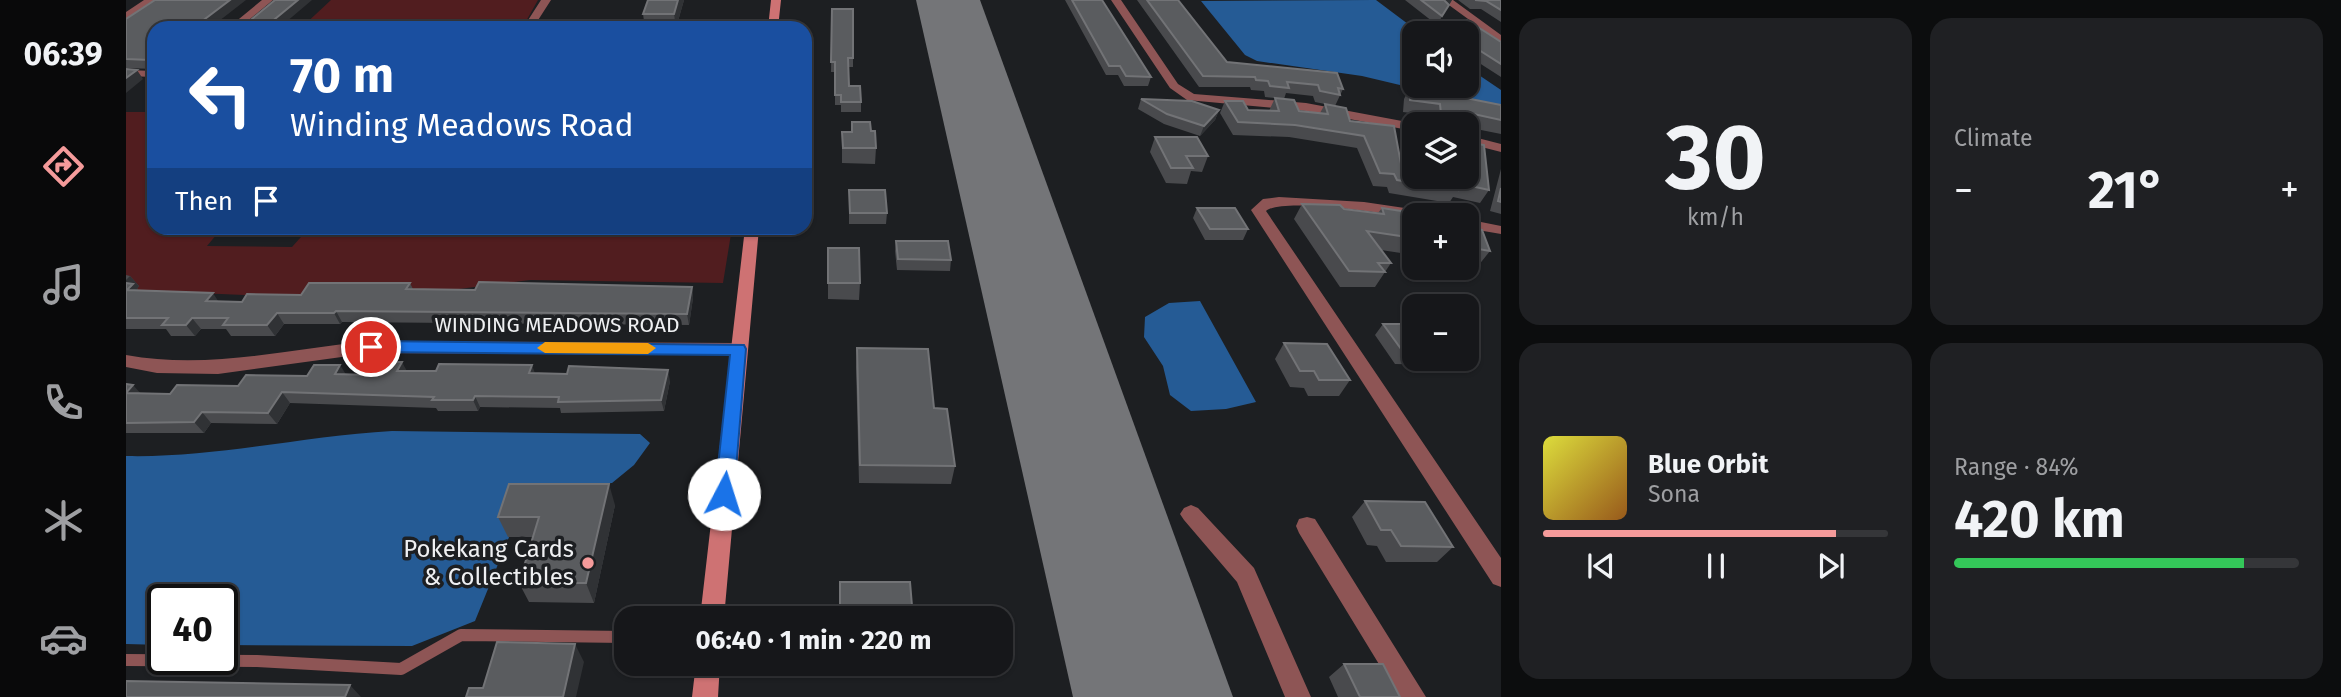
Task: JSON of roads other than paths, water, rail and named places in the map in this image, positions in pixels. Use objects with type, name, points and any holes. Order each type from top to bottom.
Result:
[{"type":"street","points":[[126,17],[151,0]]},
{"type":"street","points":[[242,21],[268,0]]},
{"type":"street","points":[[532,21],[546,0]]},
{"type":"street","points":[[774,21],[776,0]]},
{"type":"street","points":[[1116,0],[1174,86],[1191,97],[1293,106],[1402,125]]},
{"type":"street","points":[[1447,0],[1501,40]]},
{"type":"street","points":[[126,73],[147,74]]},
{"type":"street","points":[[1479,142],[1501,148]]},
{"type":"street","points":[[1402,212],[1364,206],[1279,201],[1268,202],[1258,210],[1501,577]]},
{"type":"street","points":[[1479,226],[1501,230]]},
{"type":"street","points":[[713,606],[751,235]]},
{"type":"street","name":"WINDING MEADOWS ROAD","points":[[126,361],[198,368],[253,365],[336,349],[371,347],[738,349]]},
{"type":"street","points":[[1191,514],[1246,575],[1298,697]]},
{"type":"street","points":[[1307,526],[1413,697]]},
{"type":"street","points":[[705,697],[707,676]]},
{"type":"lane","points":[[126,660],[257,661],[401,669],[461,635],[614,638]]},
{"type":"water","points":[[1376,0],[1404,21],[1402,85],[1362,76],[1257,61],[1245,55],[1201,1]]},
{"type":"water","points":[[1479,75],[1501,90],[1501,109],[1455,98],[1479,98]]},
{"type":"water","points":[[1200,301],[1256,402],[1226,409],[1191,411],[1170,395],[1163,366],[1144,337],[1145,317],[1169,303]]},
{"type":"water","points":[[392,431],[640,434],[650,443],[634,465],[612,483],[531,483],[475,621],[412,646],[238,645],[238,584],[147,584],[147,645],[126,644],[126,456],[193,454]]},
{"type":"place","name":"Pokekang Cards & Collectibles","points":[[588,563]]}]
